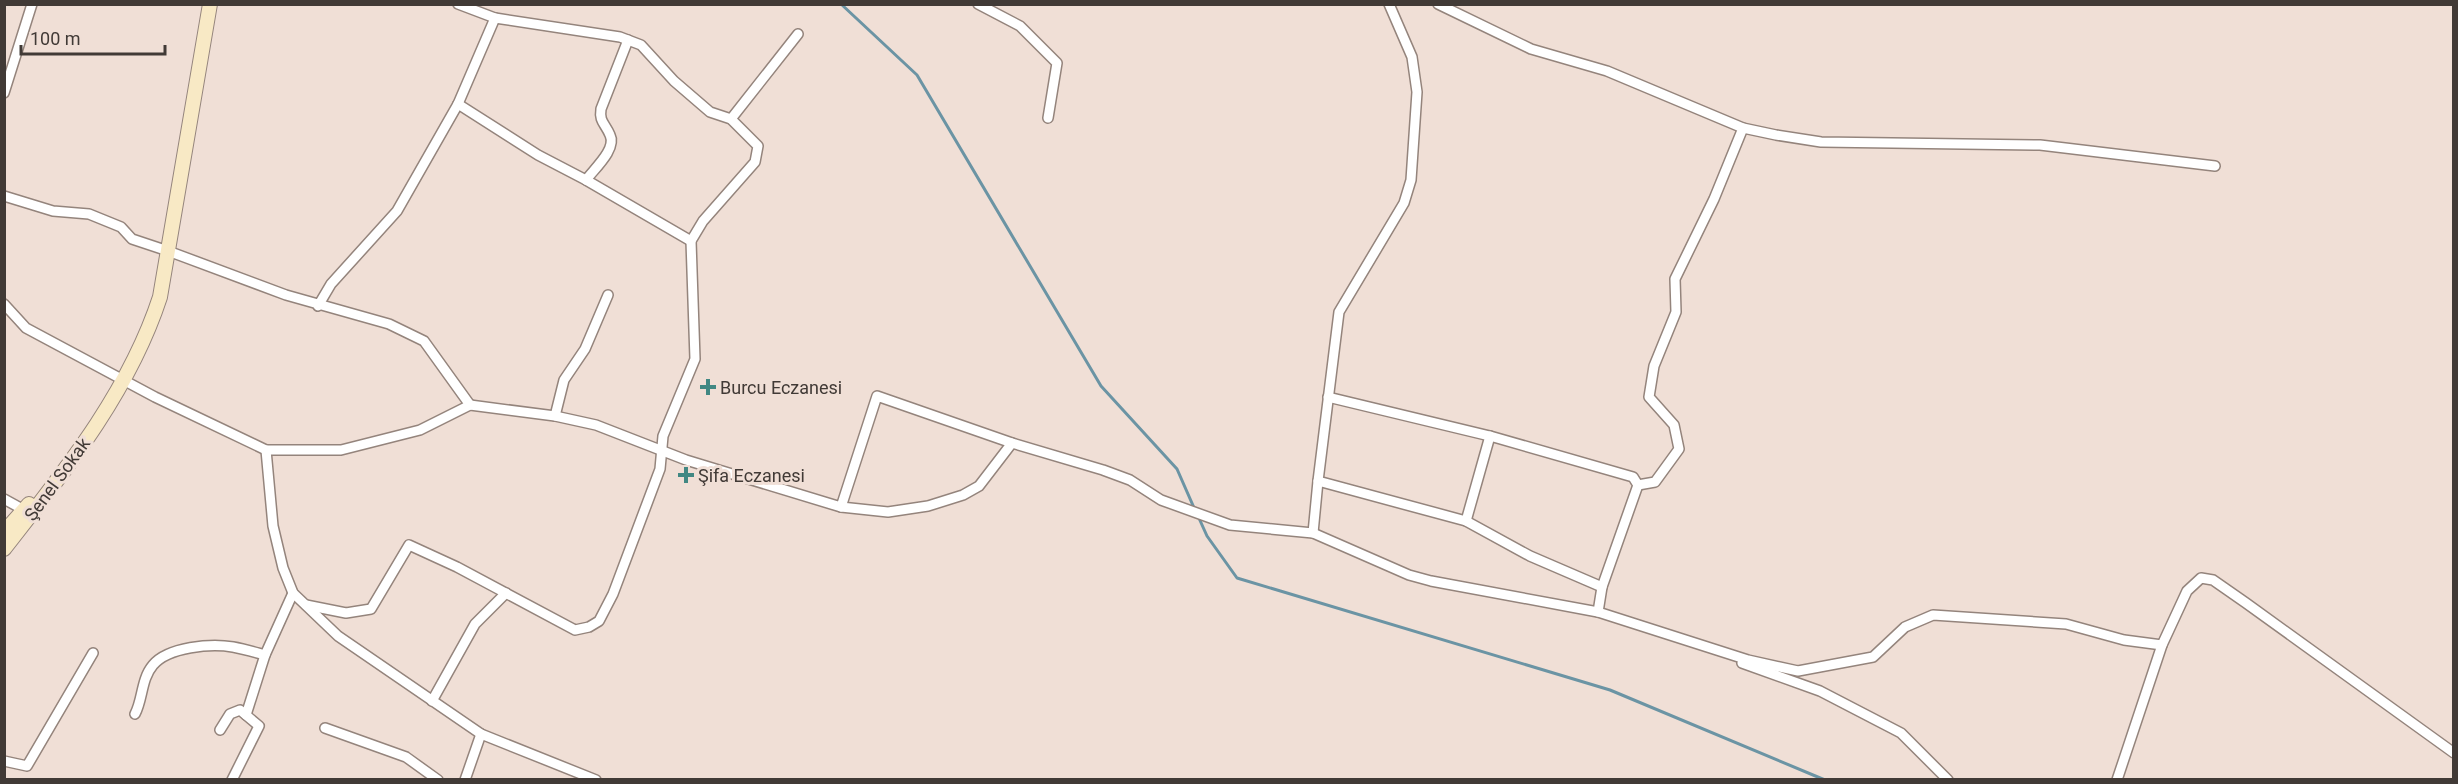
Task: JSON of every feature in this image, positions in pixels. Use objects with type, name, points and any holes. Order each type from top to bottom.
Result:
[{"type":"street","points":[[4,93],[32,4]]},
{"type":"street","points":[[92,429],[126,379],[148,334],[160,297],[210,4]]},
{"type":"street","points":[[306,605],[346,613],[371,609],[409,545],[506,592],[575,630],[589,627],[599,621],[613,594],[660,470],[663,436],[694,359],[691,241],[703,221],[755,162],[758,146],[731,119],[710,112],[674,81],[641,45],[628,40],[495,18],[458,4]]},
{"type":"street","points":[[978,4],[1020,26],[1057,63],[1048,118]]},
{"type":"street","points":[[1313,533],[1339,312],[1404,203],[1411,180],[1417,92],[1412,57],[1389,4]]},
{"type":"street","points":[[1438,4],[1531,49],[1606,71],[1743,128],[1821,142],[2040,145],[2215,166]]},
{"type":"street","points":[[318,306],[331,284],[398,211],[458,104],[495,18]]},
{"type":"street","points":[[731,119],[798,34]]},
{"type":"street","points":[[586,180],[610,148],[611,136],[600,118],[601,109],[628,40]]},
{"type":"street","points":[[458,104],[538,155],[691,241]]},
{"type":"street","points":[[1638,485],[1655,482],[1678,449],[1674,425],[1649,397],[1654,366],[1676,312],[1676,279],[1714,199],[1743,128]]},
{"type":"street","points":[[4,196],[53,211],[89,214],[121,227],[132,239],[318,306],[389,324],[424,340],[470,405]]},
{"type":"street","points":[[555,416],[564,380],[585,349],[608,295]]},
{"type":"street","points":[[4,304],[26,328],[181,410],[266,450],[341,450],[420,430],[470,405],[555,416],[596,425],[663,452],[842,507],[888,512],[928,506],[963,495],[979,486],[1012,443]]},
{"type":"street","points":[[842,507],[877,396],[1012,443],[1103,470],[1130,480],[1161,500],[1230,525],[1313,533],[1409,574],[1431,581],[1598,612],[1748,660],[1798,671],[1873,657],[1905,627],[1933,615],[2066,624],[2124,640],[2162,645]]},
{"type":"street","points":[[1328,397],[1490,436],[1633,477],[1638,485]]},
{"type":"street","name":"Şenel Sokak","points":[[4,532],[92,429]]},
{"type":"street","name":"Şenel Sokak","points":[[4,549],[92,429]]},
{"type":"street","points":[[1466,521],[1490,436]]},
{"type":"street","points":[[266,450],[273,526],[283,568],[293,593],[338,636],[481,735],[596,780]]},
{"type":"street","points":[[1318,481],[1466,521],[1530,556],[1602,587]]},
{"type":"street","points":[[1598,612],[1602,587],[1638,485]]},
{"type":"street","points":[[4,499],[24,510]]},
{"type":"street","points":[[2117,780],[2162,645],[2187,591],[2201,578],[2213,580],[2454,753]]},
{"type":"street","points":[[432,701],[475,624],[506,592]]},
{"type":"street","points":[[246,715],[265,655],[293,593]]},
{"type":"street","points":[[1696,642],[1770,675],[1820,691],[1901,733],[1948,780]]},
{"type":"street","points":[[135,714],[152,666],[163,656],[205,645],[232,646],[265,655]]},
{"type":"street","points":[[4,761],[27,766],[93,653]]},
{"type":"street","points":[[220,730],[231,714],[240,710],[259,726],[232,780]]},
{"type":"street","points":[[325,728],[406,758],[438,780]]},
{"type":"street","points":[[465,780],[481,735]]},
{"type":"waterway","points":[[841,4],[917,75],[1101,386],[1177,469],[1195,510]]},
{"type":"waterway","points":[[1198,516],[1207,536],[1237,578],[1610,690],[1825,780]]},
{"type":"place","name":"Burcu Eczanesi","points":[[708,387]]},
{"type":"place","name":"Şifa Eczanesi","points":[[686,475]]}]
